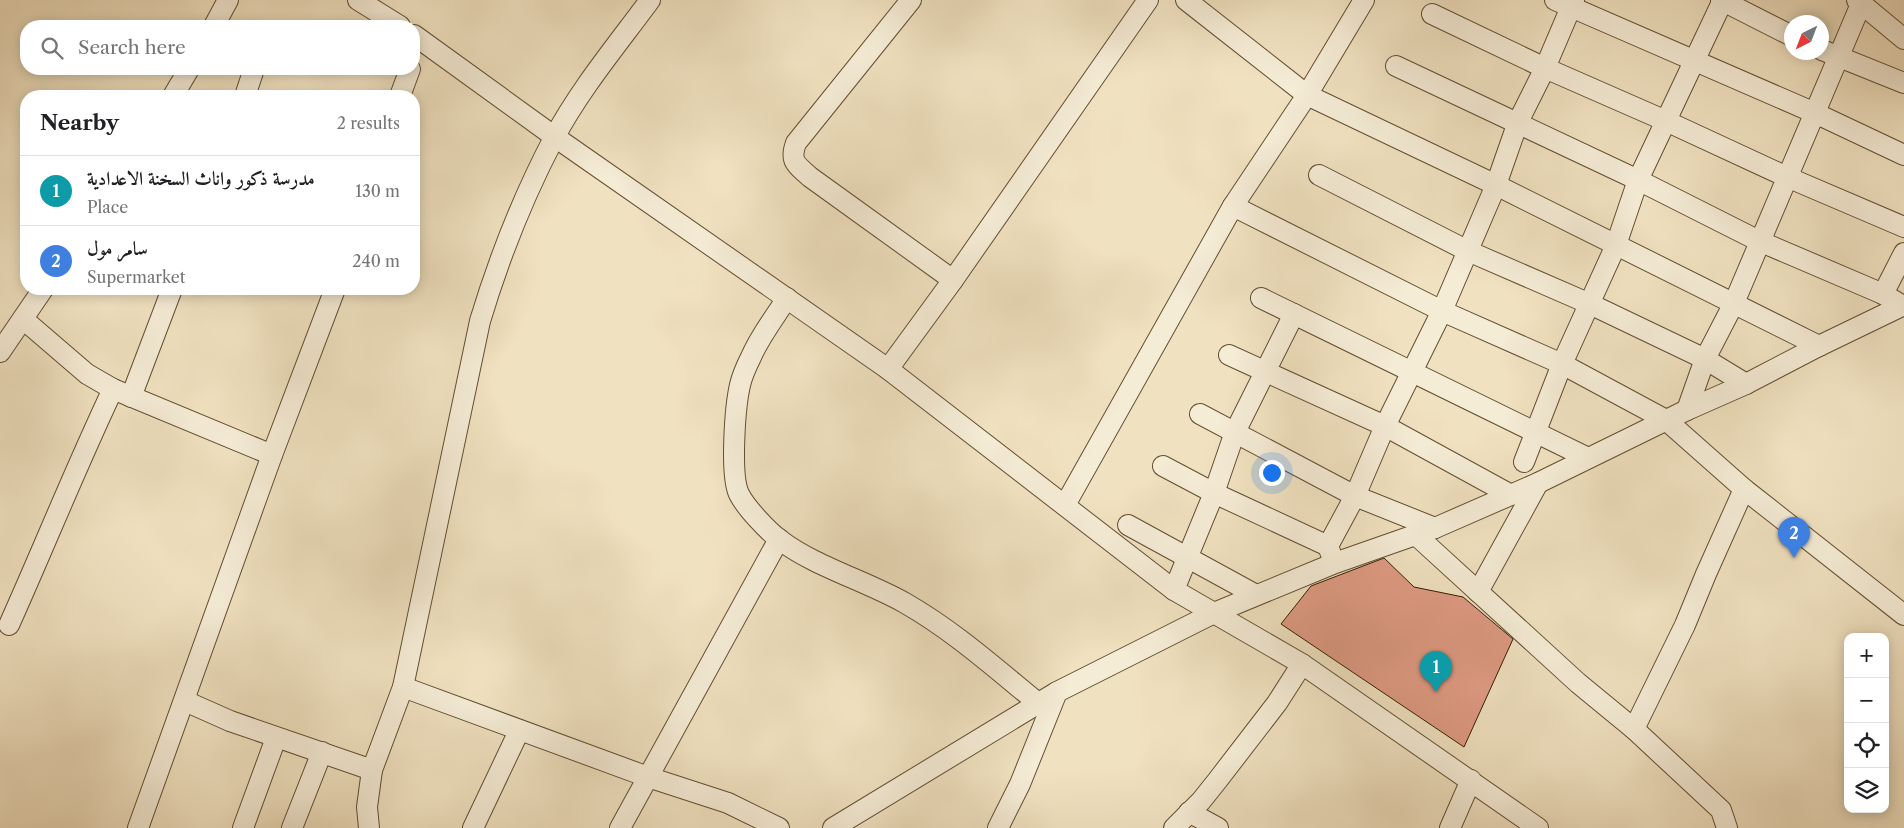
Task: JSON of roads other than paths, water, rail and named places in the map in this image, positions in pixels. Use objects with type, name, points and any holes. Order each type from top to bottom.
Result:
[{"type":"street","points":[[217,20],[228,0]]},
{"type":"street","points":[[358,0],[390,20]]},
{"type":"street","points":[[369,828],[367,807],[372,770],[403,687],[480,321],[494,272],[515,221],[555,137],[588,84],[650,0]]},
{"type":"street","points":[[911,0],[796,143],[793,158],[795,164],[810,177],[953,280]]},
{"type":"street","points":[[888,369],[953,280],[1148,0]]},
{"type":"street","points":[[1186,0],[1307,95],[1496,185],[1819,346]]},
{"type":"street","points":[[1065,505],[1233,206],[1307,95],[1364,0]]},
{"type":"street","points":[[1524,462],[1562,364],[1616,244],[1638,180],[1722,0],[1784,32]]},
{"type":"street","points":[[1331,554],[1385,426],[1442,311],[1468,251],[1496,185],[1518,122],[1545,68],[1566,2],[1815,113],[1904,156]]},
{"type":"street","points":[[1687,410],[1706,359],[1734,303],[1759,240],[1815,113],[1830,54],[1859,2],[1904,39]]},
{"type":"street","points":[[1432,14],[1545,68],[1787,177],[1904,227]]},
{"type":"street","points":[[420,39],[555,137],[888,369],[1174,590],[1302,664],[1538,828]]},
{"type":"street","points":[[1830,54],[1904,83]]},
{"type":"street","points":[[1396,66],[1518,122],[1759,240],[1883,294],[1903,306]]},
{"type":"street","points":[[177,90],[185,75]]},
{"type":"street","points":[[247,90],[252,75]]},
{"type":"street","points":[[402,90],[408,75]]},
{"type":"street","points":[[1319,175],[1468,251],[1590,304],[1706,359],[1746,384]]},
{"type":"street","points":[[1233,206],[1442,311],[1562,364],[1666,420],[1744,489],[1904,615]]},
{"type":"street","points":[[1883,294],[1904,254]]},
{"type":"street","points":[[0,352],[39,295]]},
{"type":"street","points":[[131,397],[170,295]]},
{"type":"street","points":[[138,828],[185,701],[190,681],[226,588],[272,455],[333,295]]},
{"type":"street","points":[[787,298],[751,355],[740,384],[736,418],[736,477],[739,494],[752,512],[779,539],[822,564],[868,583],[931,618],[983,657],[1038,703]]},
{"type":"street","points":[[1261,298],[1588,458]]},
{"type":"street","points":[[833,828],[1057,692],[1214,613],[1256,595],[1331,554],[1426,531],[1511,495],[1687,410],[1746,384],[1819,346],[1903,306]]},
{"type":"street","points":[[1174,590],[1214,493],[1235,432],[1294,314]]},
{"type":"street","points":[[23,319],[87,374],[113,389],[272,455]]},
{"type":"street","points":[[1229,355],[1385,426],[1511,495]]},
{"type":"street","points":[[9,625],[57,518],[83,452],[113,389]]},
{"type":"street","points":[[1200,414],[1355,496],[1426,531],[1478,592],[1585,688],[1634,729],[1721,810],[1727,828]]},
{"type":"street","points":[[1163,466],[1331,554]]},
{"type":"street","points":[[1478,592],[1538,483]]},
{"type":"street","points":[[1634,729],[1685,626],[1744,489]]},
{"type":"street","points":[[1128,525],[1256,595]]},
{"type":"street","points":[[620,828],[779,539]]},
{"type":"street","points":[[1174,828],[1200,802],[1276,703],[1302,664]]},
{"type":"street","points":[[403,687],[519,731],[728,803],[779,828]]},
{"type":"street","points":[[998,828],[1020,784],[1057,692]]},
{"type":"street","points":[[185,701],[230,721],[276,738],[372,770]]},
{"type":"street","points":[[473,828],[519,731]]},
{"type":"street","points":[[243,828],[276,738]]},
{"type":"street","points":[[292,828],[322,752]]},
{"type":"street","points":[[1450,828],[1471,780]]},
{"type":"street","points":[[1189,812],[1218,828]]},
{"type":"place","name":"سامر مول","points":[[1794,558]]},
{"type":"place","name":"مدرسة ذكور واناث السخنة الاعدادية","points":[[1436,692]]}]
